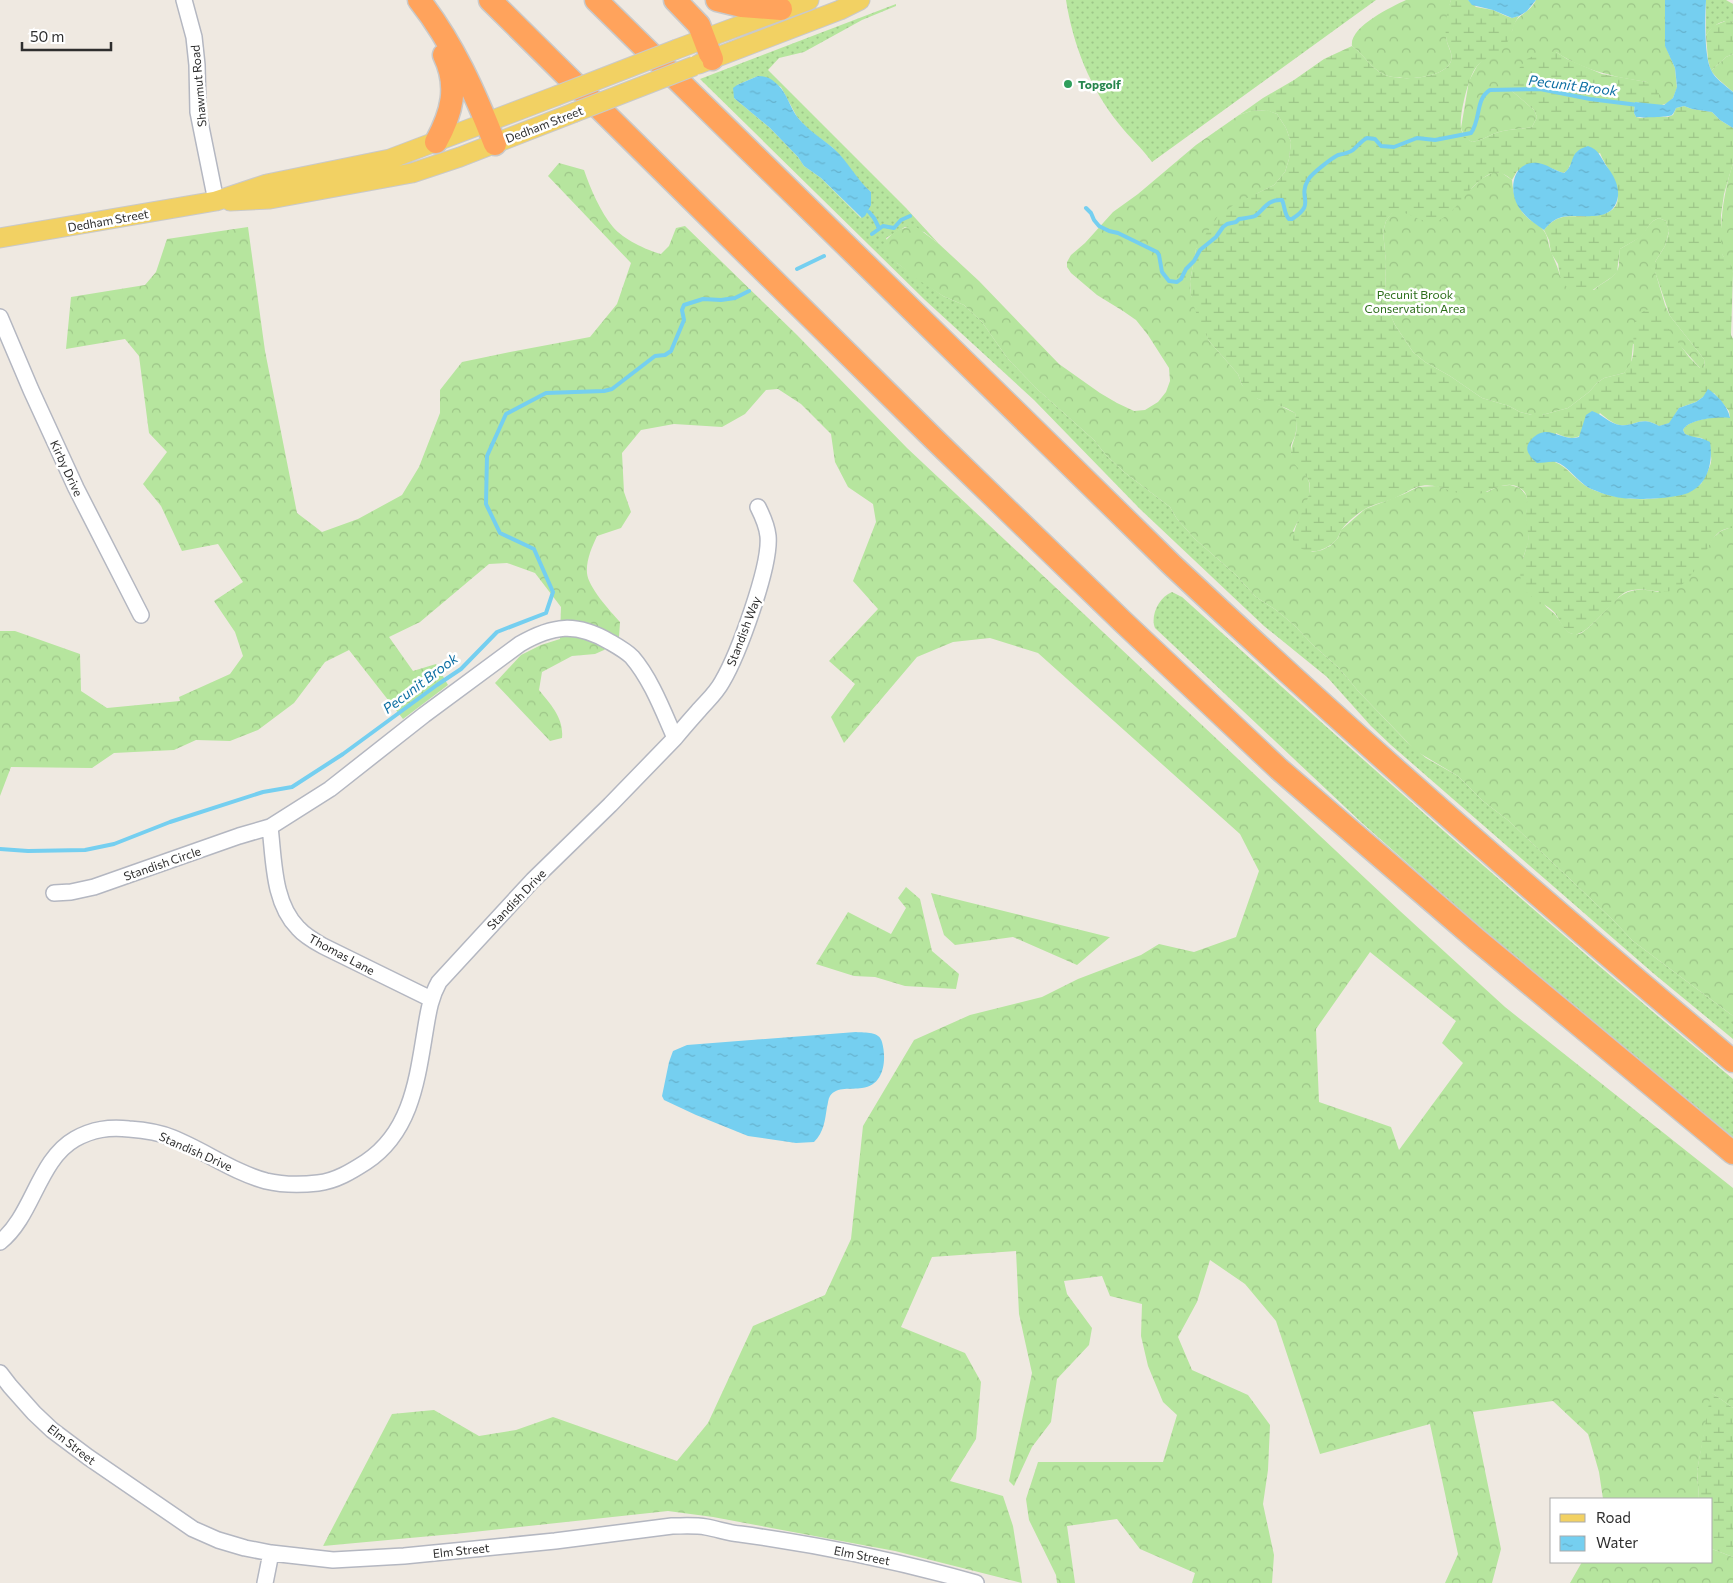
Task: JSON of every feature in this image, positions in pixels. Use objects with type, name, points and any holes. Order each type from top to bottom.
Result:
[{"type":"highway","points":[[407,0],[442,50],[452,79],[453,97],[451,108],[445,126],[436,142]]},
{"type":"highway","points":[[420,0],[450,46],[470,84],[495,144]]},
{"type":"highway","points":[[490,0],[948,452],[1122,621],[1266,756],[1468,933],[1733,1153]]},
{"type":"highway","points":[[596,0],[1249,638],[1514,876],[1733,1062]]},
{"type":"highway","points":[[675,0],[696,21],[704,55]]},
{"type":"highway","points":[[717,0],[742,6],[781,9]]},
{"type":"main road","name":"Dedham Street","points":[[216,201],[267,184],[390,159],[677,49],[704,55],[781,9],[809,0]]},
{"type":"main road","name":"Dedham Street","points":[[0,238],[216,201],[262,200],[387,179],[441,164],[495,144],[573,113],[704,55],[840,10],[860,0]]},
{"type":"street","name":"Shawmut Road","points":[[184,0],[195,42],[198,71],[198,107],[216,201]]},
{"type":"street","name":"Kirby Drive","points":[[0,317],[76,488],[140,615]]},
{"type":"street","name":"Standish Way","points":[[675,738],[714,694],[722,682],[743,634],[759,588],[768,550],[765,521],[758,507]]},
{"type":"street","points":[[270,827],[330,789],[424,715],[520,644],[536,635],[553,629],[568,627],[581,629],[602,637],[631,656],[653,691],[675,738]]},
{"type":"street","name":"Standish Drive","points":[[0,1242],[24,1210],[57,1153],[74,1140],[98,1129],[114,1127],[148,1130],[172,1138],[248,1175],[285,1184],[304,1185],[322,1183],[340,1177],[372,1158],[396,1132],[404,1118],[418,1079],[430,999],[439,982],[533,880],[675,738]]},
{"type":"street","name":"Standish Circle","points":[[54,893],[71,892],[94,886],[270,827]]},
{"type":"street","name":"Thomas Lane","points":[[270,827],[277,886],[281,902],[296,927],[323,946],[430,999]]},
{"type":"street","name":"Elm Street","points":[[0,1373],[22,1400],[52,1430],[179,1521],[218,1540],[271,1553],[333,1560],[404,1556],[555,1541],[672,1526],[690,1526],[869,1556],[937,1578],[976,1583]]},
{"type":"street","points":[[265,1583],[271,1553]]},
{"type":"green space","points":[[1066,0],[1376,0],[1152,162],[1119,124],[1091,81],[1078,50]]},
{"type":"green space","points":[[1406,0],[1451,0],[1446,33],[1451,61],[1440,72],[1410,78],[1399,78],[1383,74],[1352,46],[1357,32],[1372,18]]},
{"type":"green space","points":[[1451,0],[1468,0],[1476,7],[1493,10],[1512,18],[1519,16],[1505,45],[1478,65],[1471,76],[1465,95],[1461,128],[1462,133],[1472,142],[1507,130],[1532,127],[1537,117],[1534,110],[1512,91],[1511,83],[1515,73],[1527,59],[1544,51],[1556,52],[1567,59],[1602,74],[1647,82],[1654,86],[1659,94],[1659,106],[1635,102],[1634,113],[1636,117],[1668,117],[1673,115],[1676,108],[1684,106],[1712,112],[1720,120],[1733,128],[1733,163],[1724,194],[1721,215],[1721,245],[1723,256],[1732,267],[1733,273],[1731,335],[1733,339],[1733,528],[1726,529],[1715,536],[1701,562],[1679,587],[1666,592],[1631,590],[1624,593],[1591,625],[1578,634],[1566,631],[1554,612],[1530,596],[1521,583],[1522,565],[1528,541],[1527,498],[1524,491],[1514,485],[1502,486],[1473,495],[1466,495],[1431,485],[1417,487],[1362,511],[1344,526],[1337,539],[1329,546],[1315,551],[1298,547],[1293,540],[1294,533],[1309,495],[1310,483],[1294,463],[1291,455],[1296,430],[1295,413],[1248,394],[1238,374],[1209,341],[1194,308],[1191,295],[1190,281],[1196,249],[1218,216],[1235,204],[1274,185],[1285,172],[1289,159],[1291,142],[1286,128],[1277,114],[1266,110],[1251,111],[1239,115],[1324,59],[1352,46],[1383,74],[1399,78],[1410,78],[1440,72],[1451,61],[1447,42],[1446,21]],"holes":[[[1600,153],[1616,185],[1618,196],[1616,205],[1604,214],[1560,218],[1552,222],[1544,230],[1549,240],[1551,253],[1558,264],[1560,276],[1572,292],[1585,295],[1617,272],[1620,249],[1639,238],[1655,220],[1659,218],[1666,221],[1669,232],[1665,246],[1655,262],[1655,272],[1670,316],[1704,359],[1705,368],[1700,368],[1689,357],[1655,311],[1649,309],[1637,317],[1635,322],[1632,358],[1624,373],[1604,378],[1568,408],[1542,415],[1532,415],[1482,398],[1450,376],[1425,362],[1413,352],[1395,325],[1389,312],[1385,295],[1386,261],[1383,232],[1386,221],[1393,212],[1405,213],[1421,220],[1437,221],[1446,216],[1473,187],[1492,173],[1501,173],[1512,180],[1517,171],[1546,166],[1563,173],[1567,171],[1570,165]],[[1714,393],[1729,411],[1730,417],[1697,421],[1686,426],[1683,430],[1685,434],[1691,437],[1702,438],[1711,456],[1710,465],[1701,484],[1665,497],[1646,499],[1626,498],[1589,488],[1555,462],[1556,433],[1571,438],[1582,435],[1600,413],[1612,422],[1620,425],[1647,421],[1659,426],[1670,423],[1679,408]]]},
{"type":"green space","points":[[1536,0],[1665,0],[1665,45],[1675,68],[1677,88],[1673,98],[1668,103],[1659,106],[1659,100],[1647,82],[1589,69],[1556,52],[1512,91],[1534,110],[1537,117],[1532,127],[1499,132],[1472,142],[1465,138],[1461,128],[1469,81],[1477,66],[1512,31],[1519,17],[1530,9]]},
{"type":"green space","points":[[1706,0],[1726,0],[1733,4],[1733,22],[1721,22],[1706,35]]},
{"type":"green space","points":[[896,4],[896,6],[862,20],[804,52],[779,58],[768,70],[906,208],[939,244],[924,232],[905,227],[886,238],[897,263],[943,296],[964,305],[982,322],[1008,359],[1037,389],[1094,440],[1106,455],[1124,472],[1170,507],[1177,519],[1195,539],[1236,575],[1256,597],[1294,625],[1339,668],[1358,691],[1407,742],[1426,758],[1458,776],[1483,801],[1509,821],[1633,941],[1733,1016],[1733,1039],[1653,973],[1391,745],[1371,726],[1327,677],[1264,626],[1140,509],[1034,400],[925,300],[700,79]],"holes":[[[758,76],[781,87],[797,117],[809,130],[833,148],[861,183],[871,192],[861,218],[821,178],[804,166],[798,157],[770,128],[734,98],[737,85]]]},
{"type":"green space","points":[[1728,20],[1733,22],[1733,54],[1726,57],[1711,71],[1706,35],[1713,26]]},
{"type":"green space","points":[[1733,54],[1733,92],[1711,71],[1726,57]]},
{"type":"green space","points":[[1267,110],[1277,114],[1286,128],[1291,142],[1285,172],[1274,185],[1256,194],[1196,249],[1190,281],[1191,295],[1209,341],[1238,374],[1242,385],[1258,399],[1272,402],[1295,413],[1296,427],[1291,452],[1295,462],[1309,481],[1310,488],[1304,510],[1293,531],[1312,552],[1330,546],[1338,538],[1341,530],[1365,509],[1418,487],[1437,486],[1450,490],[1487,492],[1499,486],[1510,485],[1520,488],[1526,495],[1528,502],[1526,516],[1529,531],[1528,543],[1523,558],[1545,606],[1556,615],[1566,630],[1572,634],[1577,634],[1582,633],[1588,628],[1617,598],[1625,593],[1634,590],[1658,592],[1706,550],[1712,539],[1721,531],[1733,528],[1733,1016],[1633,941],[1509,821],[1483,801],[1458,776],[1416,751],[1358,691],[1339,668],[1294,625],[1256,597],[1236,575],[1195,539],[1177,519],[1170,507],[1124,472],[1106,455],[1094,440],[1037,389],[1008,359],[982,322],[964,305],[943,296],[917,279],[897,263],[882,247],[895,232],[915,226],[939,244],[979,281],[1059,364],[1117,403],[1134,411],[1145,410],[1158,402],[1166,392],[1170,381],[1169,368],[1136,320],[1097,295],[1071,273],[1067,267],[1067,262],[1071,255],[1085,243],[1113,212],[1138,194],[1196,145],[1239,115],[1251,111]]},
{"type":"green space","points":[[559,163],[584,170],[596,200],[613,227],[629,240],[642,247],[661,254],[669,246],[676,228],[685,226],[797,335],[907,448],[1400,911],[1505,1007],[1733,1188],[1733,1408],[1712,1393],[1697,1471],[1699,1498],[1603,1498],[1599,1472],[1588,1434],[1553,1401],[1473,1412],[1501,1549],[1492,1583],[1445,1583],[1458,1554],[1430,1424],[1320,1454],[1276,1321],[1245,1284],[1210,1260],[1197,1302],[1178,1337],[1192,1370],[1248,1395],[1270,1425],[1268,1470],[1263,1504],[1274,1555],[1272,1583],[1192,1583],[1195,1573],[1140,1549],[1117,1519],[1067,1526],[1075,1583],[1057,1583],[1056,1575],[1029,1520],[1026,1499],[1038,1462],[1163,1462],[1177,1415],[1163,1402],[1148,1366],[1141,1336],[1142,1304],[1110,1296],[1102,1276],[1064,1281],[1067,1294],[1092,1328],[1089,1345],[1057,1379],[1051,1422],[1032,1447],[1014,1486],[1009,1481],[1032,1373],[1019,1314],[1016,1251],[932,1257],[901,1327],[965,1353],[981,1382],[976,1439],[950,1481],[1003,1496],[1013,1526],[1022,1583],[895,1551],[713,1517],[668,1511],[323,1546],[392,1414],[434,1410],[479,1436],[516,1430],[553,1417],[677,1461],[708,1423],[753,1326],[825,1295],[851,1239],[863,1126],[914,1040],[970,1015],[1042,997],[1078,979],[1141,955],[1159,944],[1194,952],[1236,937],[1259,871],[1240,834],[1038,653],[990,638],[953,642],[917,657],[844,743],[831,717],[855,684],[829,661],[878,609],[853,581],[876,522],[873,504],[848,487],[835,462],[831,434],[801,404],[778,389],[766,390],[745,414],[722,427],[674,424],[641,430],[622,453],[624,492],[631,512],[621,528],[597,536],[587,563],[588,579],[591,585],[620,622],[619,637],[604,650],[595,654],[572,656],[542,672],[539,690],[559,718],[562,738],[550,741],[495,683],[521,655],[541,645],[560,639],[561,607],[535,573],[507,563],[489,564],[420,622],[389,637],[413,671],[436,664],[448,685],[403,719],[349,650],[325,662],[294,703],[258,730],[230,741],[196,740],[174,750],[114,753],[92,768],[11,767],[0,796],[0,631],[15,631],[80,654],[81,691],[107,708],[180,701],[179,697],[230,674],[243,656],[235,632],[214,601],[243,582],[218,544],[182,551],[161,506],[143,484],[167,452],[149,433],[139,356],[125,339],[66,349],[71,297],[145,285],[156,272],[167,239],[248,227],[265,351],[297,513],[322,532],[358,519],[402,495],[419,467],[440,413],[440,390],[462,362],[590,337],[617,304],[631,263],[548,176]],"holes":[[[1370,952],[1456,1021],[1442,1043],[1463,1063],[1399,1150],[1391,1127],[1319,1102],[1316,1029]]]},
{"type":"green space","points":[[1733,163],[1733,273],[1723,256],[1720,243],[1723,204]]},
{"type":"green space","name":"Pecunit Brook Conservation Area","points":[[1494,172],[1502,173],[1512,180],[1513,191],[1521,211],[1546,234],[1560,276],[1594,290],[1609,279],[1618,269],[1620,249],[1638,238],[1655,220],[1659,218],[1666,221],[1669,231],[1665,246],[1655,262],[1655,271],[1670,316],[1704,359],[1705,368],[1700,368],[1676,341],[1633,344],[1631,364],[1624,373],[1604,378],[1568,408],[1542,415],[1532,415],[1482,398],[1450,376],[1425,362],[1413,352],[1395,325],[1389,312],[1385,295],[1386,261],[1383,232],[1386,221],[1393,211],[1402,211],[1471,189],[1481,179]]},
{"type":"green space","points":[[1172,592],[1182,597],[1524,901],[1733,1079],[1733,1140],[1525,967],[1362,823],[1155,628],[1154,618],[1157,607],[1167,594]]},
{"type":"green space","points":[[906,887],[920,899],[932,951],[959,974],[956,989],[905,986],[875,977],[854,976],[816,964],[848,912],[891,934],[906,908],[898,898]]},
{"type":"green space","points":[[931,893],[1110,937],[1077,965],[1013,937],[955,945],[944,935]]},
{"type":"green space","points":[[1711,1392],[1733,1408],[1733,1557],[1713,1549],[1713,1498],[1699,1498],[1697,1471]]},
{"type":"green space","points":[[1713,1549],[1733,1557],[1733,1583],[1570,1583],[1581,1563],[1713,1563]]},
{"type":"water","points":[[1468,0],[1536,0],[1527,11],[1512,18],[1493,10],[1472,5]]},
{"type":"water","points":[[1665,0],[1706,0],[1707,55],[1711,70],[1715,76],[1733,92],[1733,128],[1720,120],[1712,112],[1684,106],[1676,108],[1670,116],[1636,117],[1634,113],[1635,102],[1664,105],[1673,98],[1677,87],[1675,68],[1665,46]]},
{"type":"water","points":[[758,76],[769,78],[778,85],[784,92],[798,118],[838,153],[871,192],[871,205],[865,216],[862,218],[821,178],[804,166],[798,157],[770,128],[734,98],[733,88]]},
{"type":"water","points":[[1588,146],[1598,152],[1614,178],[1618,192],[1615,205],[1610,211],[1595,216],[1559,218],[1544,230],[1523,213],[1518,206],[1513,192],[1513,184],[1518,171],[1530,163],[1538,163],[1564,173],[1568,170],[1574,155]]},
{"type":"water","points":[[1708,389],[1722,401],[1730,418],[1719,417],[1697,421],[1686,426],[1683,430],[1685,434],[1710,442],[1711,449],[1710,463],[1705,477],[1702,483],[1690,492],[1667,498],[1622,498],[1589,488],[1556,462],[1537,463],[1528,452],[1527,447],[1530,442],[1543,432],[1572,438],[1579,437],[1586,415],[1592,411],[1620,425],[1643,421],[1659,426],[1669,423],[1679,408],[1696,402],[1703,397]]},
{"type":"water","points":[[856,1032],[872,1033],[880,1038],[884,1056],[882,1071],[875,1082],[869,1086],[836,1091],[830,1096],[822,1130],[814,1142],[796,1143],[748,1136],[696,1115],[664,1100],[662,1096],[673,1051],[687,1045]]},
{"type":"waterway","name":"Pecunit Brook","points":[[1086,208],[1099,226],[1157,252],[1162,272],[1169,281],[1177,282],[1194,261],[1200,250],[1216,237],[1227,224],[1236,222],[1239,219],[1255,216],[1269,203],[1277,200],[1282,200],[1289,219],[1299,214],[1305,205],[1305,186],[1310,177],[1331,159],[1351,151],[1367,138],[1375,139],[1381,146],[1394,147],[1417,138],[1435,140],[1471,133],[1482,99],[1490,90],[1540,89],[1590,99],[1638,105]]},
{"type":"waterway","points":[[869,212],[879,228]]},
{"type":"waterway","name":"Pecunit Brook","points":[[872,234],[883,226],[894,228],[901,220],[910,216]]},
{"type":"waterway","name":"Pecunit Brook","points":[[797,269],[824,256]]},
{"type":"waterway","name":"Pecunit Brook","points":[[0,849],[28,851],[85,850],[114,844],[170,822],[263,792],[292,787],[343,754],[461,669],[497,632],[546,613],[553,592],[534,549],[500,533],[486,504],[487,456],[506,414],[546,393],[604,391],[612,389],[655,356],[665,355],[671,351],[684,320],[682,310],[684,305],[703,299],[721,300],[735,298],[749,291]]},
{"type":"place","name":"Topgolf","points":[[1068,84]]}]
